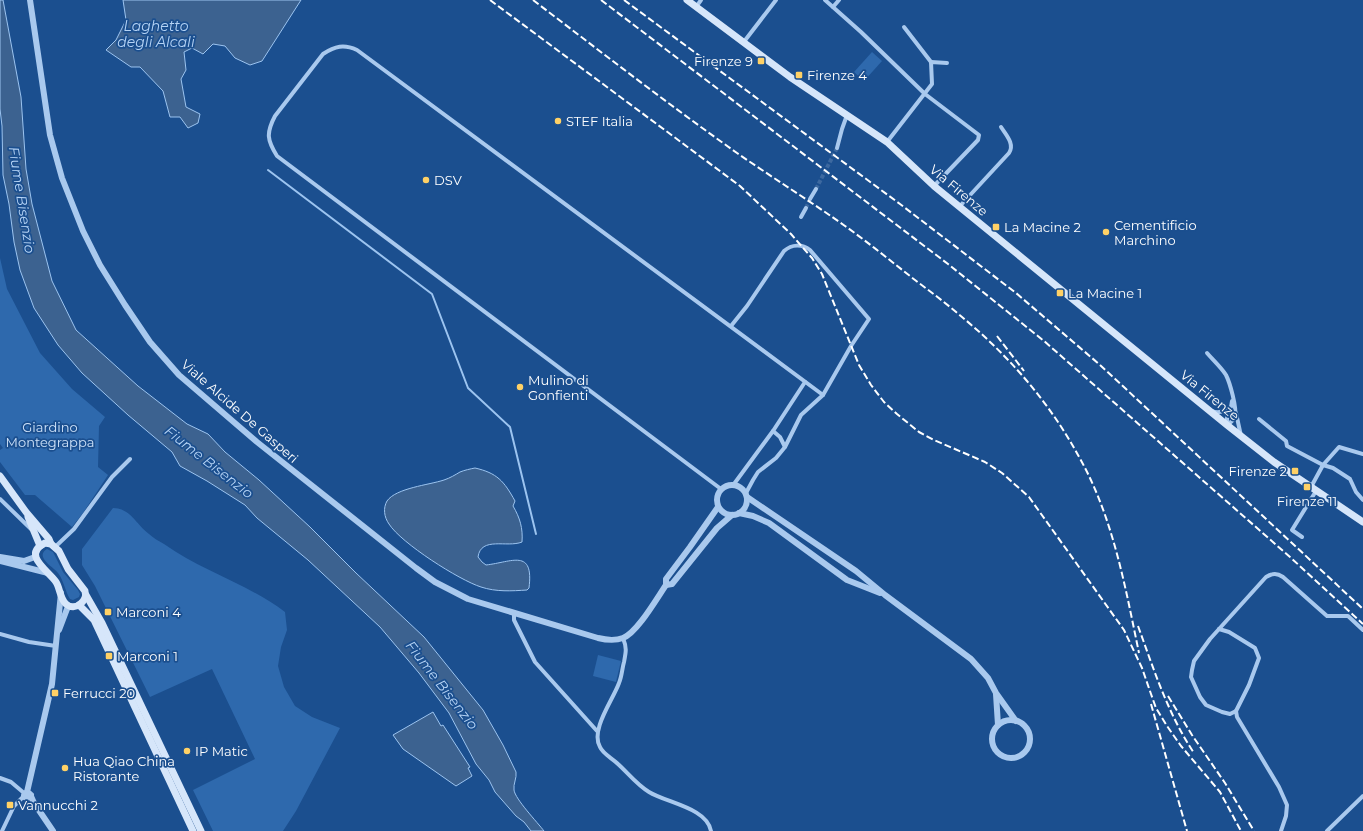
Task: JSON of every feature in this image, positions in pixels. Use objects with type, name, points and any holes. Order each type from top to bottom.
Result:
[{"type":"main road","name":"Via Firenze","points":[[687,0],[790,77],[887,142],[934,186],[1227,425],[1274,462],[1363,522]]},
{"type":"main road","points":[[0,476],[26,512],[59,551],[68,569],[83,587],[102,623],[201,831]]},
{"type":"main road","points":[[26,512],[40,546],[35,557],[38,563],[56,582],[62,600],[65,604],[74,607],[83,602],[86,595]]},
{"type":"main road","points":[[40,546],[45,544],[53,545]]},
{"type":"main road","points":[[79,605],[94,620],[193,831]]},
{"type":"street","name":"Viale Alcide De Gasperi","points":[[30,0],[50,135],[62,178],[83,231],[100,265],[125,305],[150,342],[179,375],[257,442],[435,582],[468,598],[514,613],[598,638],[610,640],[623,638]]},
{"type":"street","points":[[696,7],[701,0]]},
{"type":"street","points":[[743,43],[776,0]]},
{"type":"street","points":[[825,0],[861,32],[925,94],[979,135],[980,137],[978,140],[934,186]]},
{"type":"street","points":[[833,7],[839,0]]},
{"type":"street","points":[[887,142],[932,84],[931,62],[904,27]]},
{"type":"street","points":[[721,489],[277,156],[270,145],[268,136],[269,128],[275,116],[323,54],[330,49],[339,46],[349,46],[357,50],[823,395]]},
{"type":"street","points":[[931,62],[947,63]]},
{"type":"street","points":[[837,148],[847,115]]},
{"type":"street","points":[[960,206],[1012,149],[1011,143],[1001,127]]},
{"type":"street","points":[[810,199],[816,189]]},
{"type":"street","points":[[801,217],[806,208]]},
{"type":"street","points":[[731,326],[747,306],[784,251],[790,247],[802,246],[814,253],[869,319],[851,346],[823,395],[801,415],[785,447],[776,458],[758,472],[747,495],[746,506],[740,513]]},
{"type":"street","points":[[1207,353],[1226,376],[1232,392],[1241,436]]},
{"type":"street","points":[[734,484],[773,431],[805,382]]},
{"type":"street","points":[[1227,425],[1227,418],[1231,407],[1232,392]]},
{"type":"street","points":[[1206,407],[1215,412],[1223,412],[1231,407]]},
{"type":"street","points":[[1227,425],[1233,419],[1236,410]]},
{"type":"street","points":[[1259,419],[1286,441],[1287,446],[1323,466],[1333,468],[1350,479],[1356,492],[1363,500]]},
{"type":"street","points":[[773,431],[780,437],[785,447]]},
{"type":"street","points":[[1302,537],[1292,530],[1323,466],[1339,447],[1363,454]]},
{"type":"street","points":[[53,545],[74,529],[112,477],[130,460]]},
{"type":"street","points":[[732,515],[724,513],[718,507],[717,498],[724,486],[734,484],[743,489],[747,495],[856,571],[885,595],[971,658],[988,678],[996,693],[1016,721]]},
{"type":"street","points":[[0,499],[35,532]]},
{"type":"street","points":[[711,831],[710,825],[699,814],[658,797],[643,788],[616,762],[602,751],[597,741],[597,731],[620,682],[627,646],[623,638],[634,631],[666,585],[666,579],[718,507]]},
{"type":"street","points":[[666,585],[672,584],[717,528],[732,515],[740,513],[754,516],[769,523],[847,580],[885,595]]},
{"type":"street","points":[[0,557],[24,561],[35,557]]},
{"type":"street","points":[[0,561],[48,573]]},
{"type":"street","points":[[1219,629],[1229,632],[1255,648],[1259,658],[1249,685],[1236,712],[1230,714],[1206,705],[1200,697],[1191,677],[1194,661],[1210,639],[1266,576],[1278,574],[1327,616],[1348,616],[1363,630]]},
{"type":"street","points":[[2,831],[14,806],[27,794],[52,684],[60,593]]},
{"type":"street","points":[[56,638],[69,606]]},
{"type":"street","points":[[514,613],[514,620],[535,662],[597,731]]},
{"type":"street","points":[[0,634],[29,642],[56,646]]},
{"type":"street","points":[[996,693],[998,725],[993,735],[993,745],[999,753],[1004,756],[1014,757],[1024,752],[1030,740],[1028,730],[1025,726],[1016,721],[1006,720],[998,725]]},
{"type":"street","points":[[1236,712],[1279,787],[1287,805],[1286,816],[1281,831]]},
{"type":"street","points":[[0,778],[27,794],[53,831]]},
{"type":"street","points":[[1327,831],[1363,796]]},
{"type":"green space","points":[[872,52],[882,61],[864,81],[854,72]]},
{"type":"green space","name":"Giardino Montegrappa","points":[[0,258],[7,289],[40,353],[72,389],[105,417],[99,426],[98,467],[108,475],[72,527],[35,495],[25,495],[0,462],[0,450],[3,448],[0,444]]},
{"type":"green space","points":[[113,508],[124,511],[144,530],[179,554],[256,593],[285,612],[287,630],[281,647],[278,666],[284,687],[295,706],[312,717],[340,728],[296,811],[283,831],[213,831],[193,790],[255,759],[212,669],[150,697],[95,586],[82,565],[82,549]]},
{"type":"green space","points":[[47,549],[53,552],[63,572],[78,590],[80,594],[79,597],[73,600],[70,599],[60,576],[43,557],[44,552]]},
{"type":"green space","points":[[598,655],[621,661],[616,682],[593,676]]},
{"type":"water","name":"Fiume Bisenzio","points":[[0,0],[3,0],[21,97],[26,169],[32,204],[52,281],[76,330],[138,386],[187,424],[208,434],[225,452],[259,480],[310,527],[424,637],[483,710],[503,745],[516,772],[514,788],[515,794],[522,805],[544,831],[531,831],[495,792],[489,780],[476,764],[449,713],[419,673],[380,627],[308,560],[257,518],[245,505],[180,466],[172,452],[128,415],[82,373],[58,345],[34,308],[20,270],[14,242],[9,204],[3,175],[2,126],[0,109]]},
{"type":"water","name":"Laghetto degli Alcali","points":[[123,0],[301,0],[262,61],[250,65],[235,58],[225,46],[213,44],[203,54],[192,48],[184,52],[186,70],[181,79],[186,107],[200,114],[198,123],[188,128],[180,117],[170,117],[163,91],[140,67],[131,67],[106,50],[116,40],[126,20]]},
{"type":"water","points":[[475,468],[494,475],[507,488],[515,501],[513,506],[518,515],[522,532],[522,542],[516,544],[489,545],[480,551],[478,557],[486,565],[512,560],[524,562],[528,567],[530,575],[529,588],[527,590],[492,590],[481,587],[459,577],[431,560],[405,541],[395,532],[386,518],[385,510],[387,501],[398,493],[444,480],[460,472]]},
{"type":"water","points":[[433,712],[470,767],[468,768],[472,776],[456,786],[403,749],[393,735]]},
{"type":"waterway","points":[[268,170],[432,294],[468,388],[510,427],[536,534]]},
{"type":"tunnel","points":[[816,189],[837,148]]},
{"type":"tunnel","points":[[806,208],[810,199]]},
{"type":"railway","points":[[490,0],[740,186],[791,234],[812,258],[822,274],[859,365],[871,385],[884,402],[919,432],[985,462],[1002,473],[1029,497],[1124,630],[1142,668],[1156,708],[1181,746],[1220,792],[1241,831]]},
{"type":"railway","points":[[533,0],[711,134],[863,239],[956,312],[1012,364],[1041,398],[1067,435],[1090,478],[1109,527],[1123,577],[1139,653]]},
{"type":"railway","points":[[601,0],[948,264],[1044,341],[1290,557],[1363,624]]},
{"type":"railway","points":[[624,0],[900,204],[1016,293],[1099,364],[1363,609]]},
{"type":"railway","points":[[997,336],[1024,371]]},
{"type":"railway","points":[[1138,626],[1169,707],[1194,753]]},
{"type":"railway","points":[[1168,696],[1192,735],[1225,783],[1254,831]]},
{"type":"railway","points":[[1151,704],[1187,831]]},
{"type":"place","name":"Firenze 9","points":[[761,61]]},
{"type":"place","name":"Firenze 4","points":[[799,75]]},
{"type":"place","name":"STEF Italia","points":[[558,121]]},
{"type":"place","name":"DSV","points":[[426,180]]},
{"type":"place","name":"La Macine 2","points":[[996,227]]},
{"type":"place","name":"Cementificio Marchino","points":[[1106,232]]},
{"type":"place","name":"La Macine 1","points":[[1060,293]]},
{"type":"place","name":"Mulino di Gonfienti","points":[[520,387]]},
{"type":"place","name":"Firenze 2","points":[[1295,471]]},
{"type":"place","name":"Firenze 11","points":[[1307,487]]},
{"type":"place","name":"Marconi 4","points":[[108,612]]},
{"type":"place","name":"Marconi 1","points":[[109,656]]},
{"type":"place","name":"Ferrucci 20","points":[[55,693]]},
{"type":"place","name":"IP Matic","points":[[187,751]]},
{"type":"place","name":"Hua Qiao China Ristorante","points":[[65,768]]},
{"type":"place","name":"Vannucchi 2","points":[[10,805]]}]
